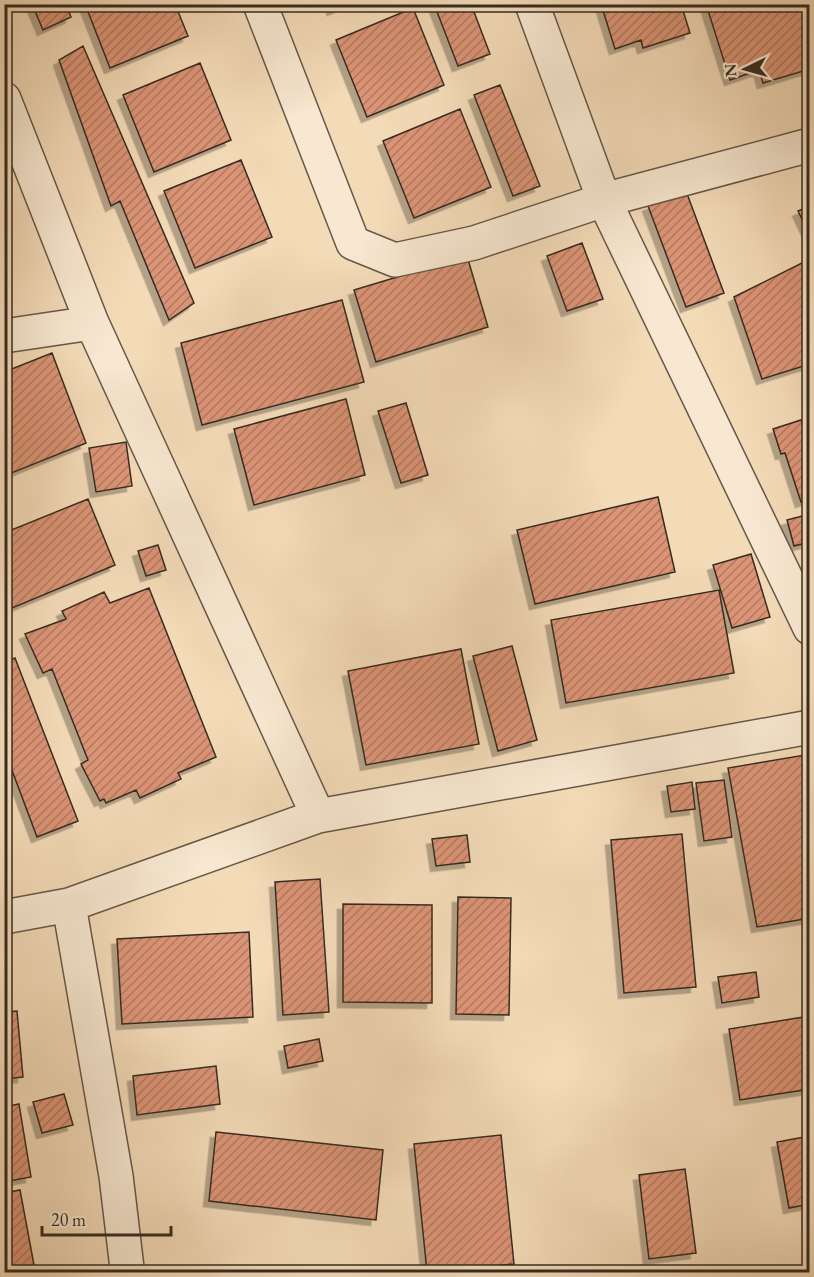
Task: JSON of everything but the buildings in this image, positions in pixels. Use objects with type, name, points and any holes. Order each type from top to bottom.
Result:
[{"type":"street","points":[[260,4],[353,243],[395,260],[474,243],[604,200],[810,145]]},
{"type":"street","points":[[532,4],[604,200],[810,628]]},
{"type":"street","points":[[4,99],[92,323],[318,816]]},
{"type":"street","points":[[4,336],[92,323]]},
{"type":"street","points":[[4,917],[69,905],[318,816],[810,728]]},
{"type":"street","points":[[69,905],[116,1176],[127,1268],[125,1272]]}]
